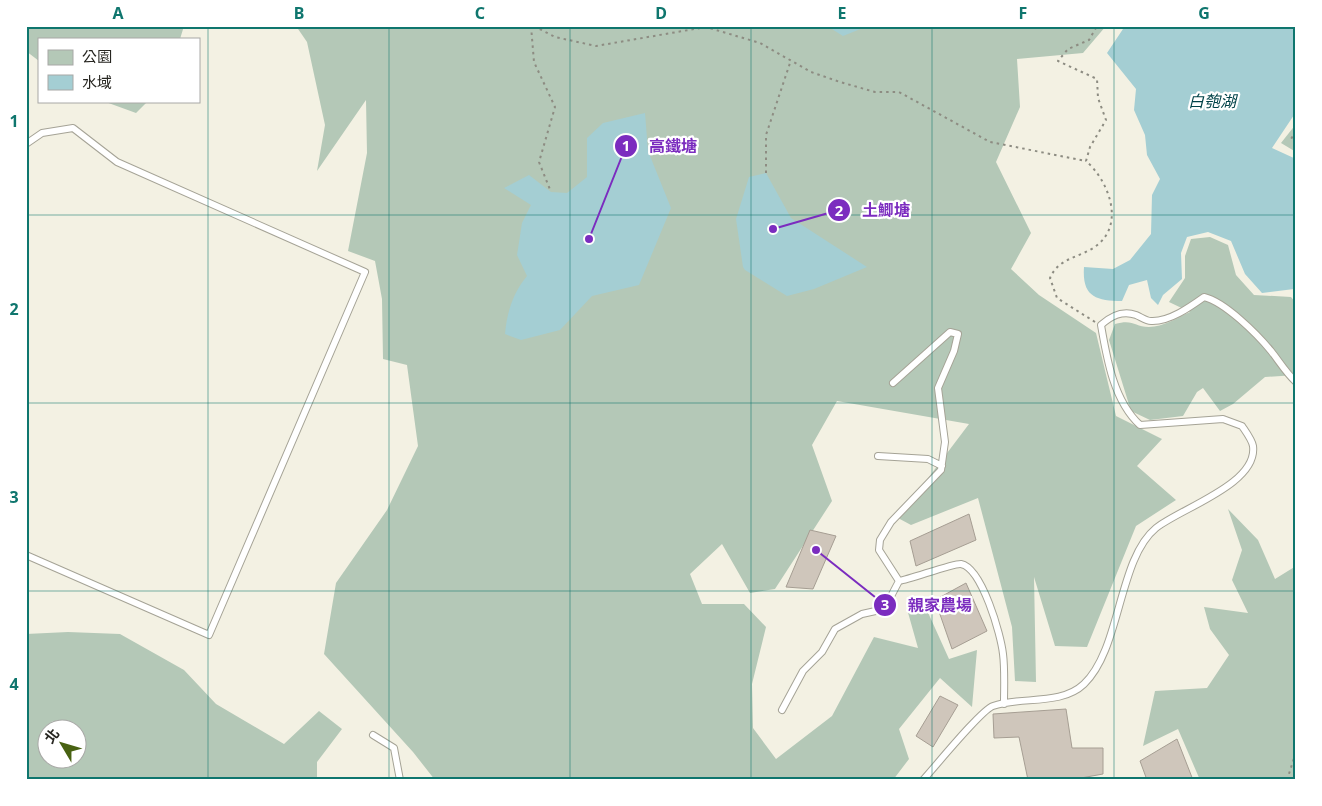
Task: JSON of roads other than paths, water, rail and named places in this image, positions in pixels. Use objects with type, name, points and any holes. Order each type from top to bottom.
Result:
[{"type":"lane","points":[[26,144],[42,133],[73,128],[117,162],[365,272],[209,635],[26,555]]},
{"type":"lane","points":[[923,780],[992,706],[1068,694],[1084,684],[1100,661],[1140,546],[1156,528],[1236,480],[1252,460],[1253,444],[1242,426],[1223,419],[1140,425],[1127,413],[1118,393],[1100,325],[1110,317],[1123,313],[1130,313],[1150,321],[1161,320],[1172,316],[1204,297],[1212,299],[1249,328],[1270,349],[1296,382]]},
{"type":"lane","points":[[893,383],[950,332],[958,334],[954,351],[938,388],[945,442],[941,470],[890,522],[880,540],[879,550],[899,581]]},
{"type":"lane","points":[[878,456],[928,459],[942,466]]},
{"type":"lane","points":[[782,710],[803,671],[822,652],[834,629],[862,614],[880,610],[888,602],[899,581],[960,564],[970,567],[982,585],[999,631],[1004,655],[1004,704]]},
{"type":"lane","points":[[373,735],[394,748],[400,780]]},
{"type":"water","points":[[827,26],[868,26],[843,36]]},
{"type":"water","name":"白匏湖","points":[[1125,26],[1296,26],[1296,112],[1272,148],[1296,159],[1296,291],[1294,289],[1262,293],[1245,274],[1231,241],[1208,232],[1187,237],[1181,253],[1182,279],[1163,295],[1158,305],[1151,298],[1147,280],[1129,285],[1122,301],[1104,300],[1092,295],[1088,291],[1085,285],[1084,267],[1113,269],[1130,260],[1151,234],[1152,195],[1160,179],[1147,155],[1145,135],[1134,110],[1136,89],[1107,53]]},
{"type":"water","points":[[645,113],[648,151],[671,208],[639,285],[592,296],[560,330],[521,340],[505,334],[507,318],[512,303],[518,289],[527,276],[517,255],[522,223],[531,205],[504,188],[529,175],[551,192],[567,193],[587,177],[587,138],[603,123]]},
{"type":"water","points":[[766,173],[791,218],[867,267],[814,289],[787,296],[745,270],[736,219],[749,177]]},
{"type":"place","name":"土鯽塘","points":[[773,229]]},
{"type":"place","name":"高鐵塘","points":[[589,239]]},
{"type":"place","name":"親家農場","points":[[816,550]]}]
